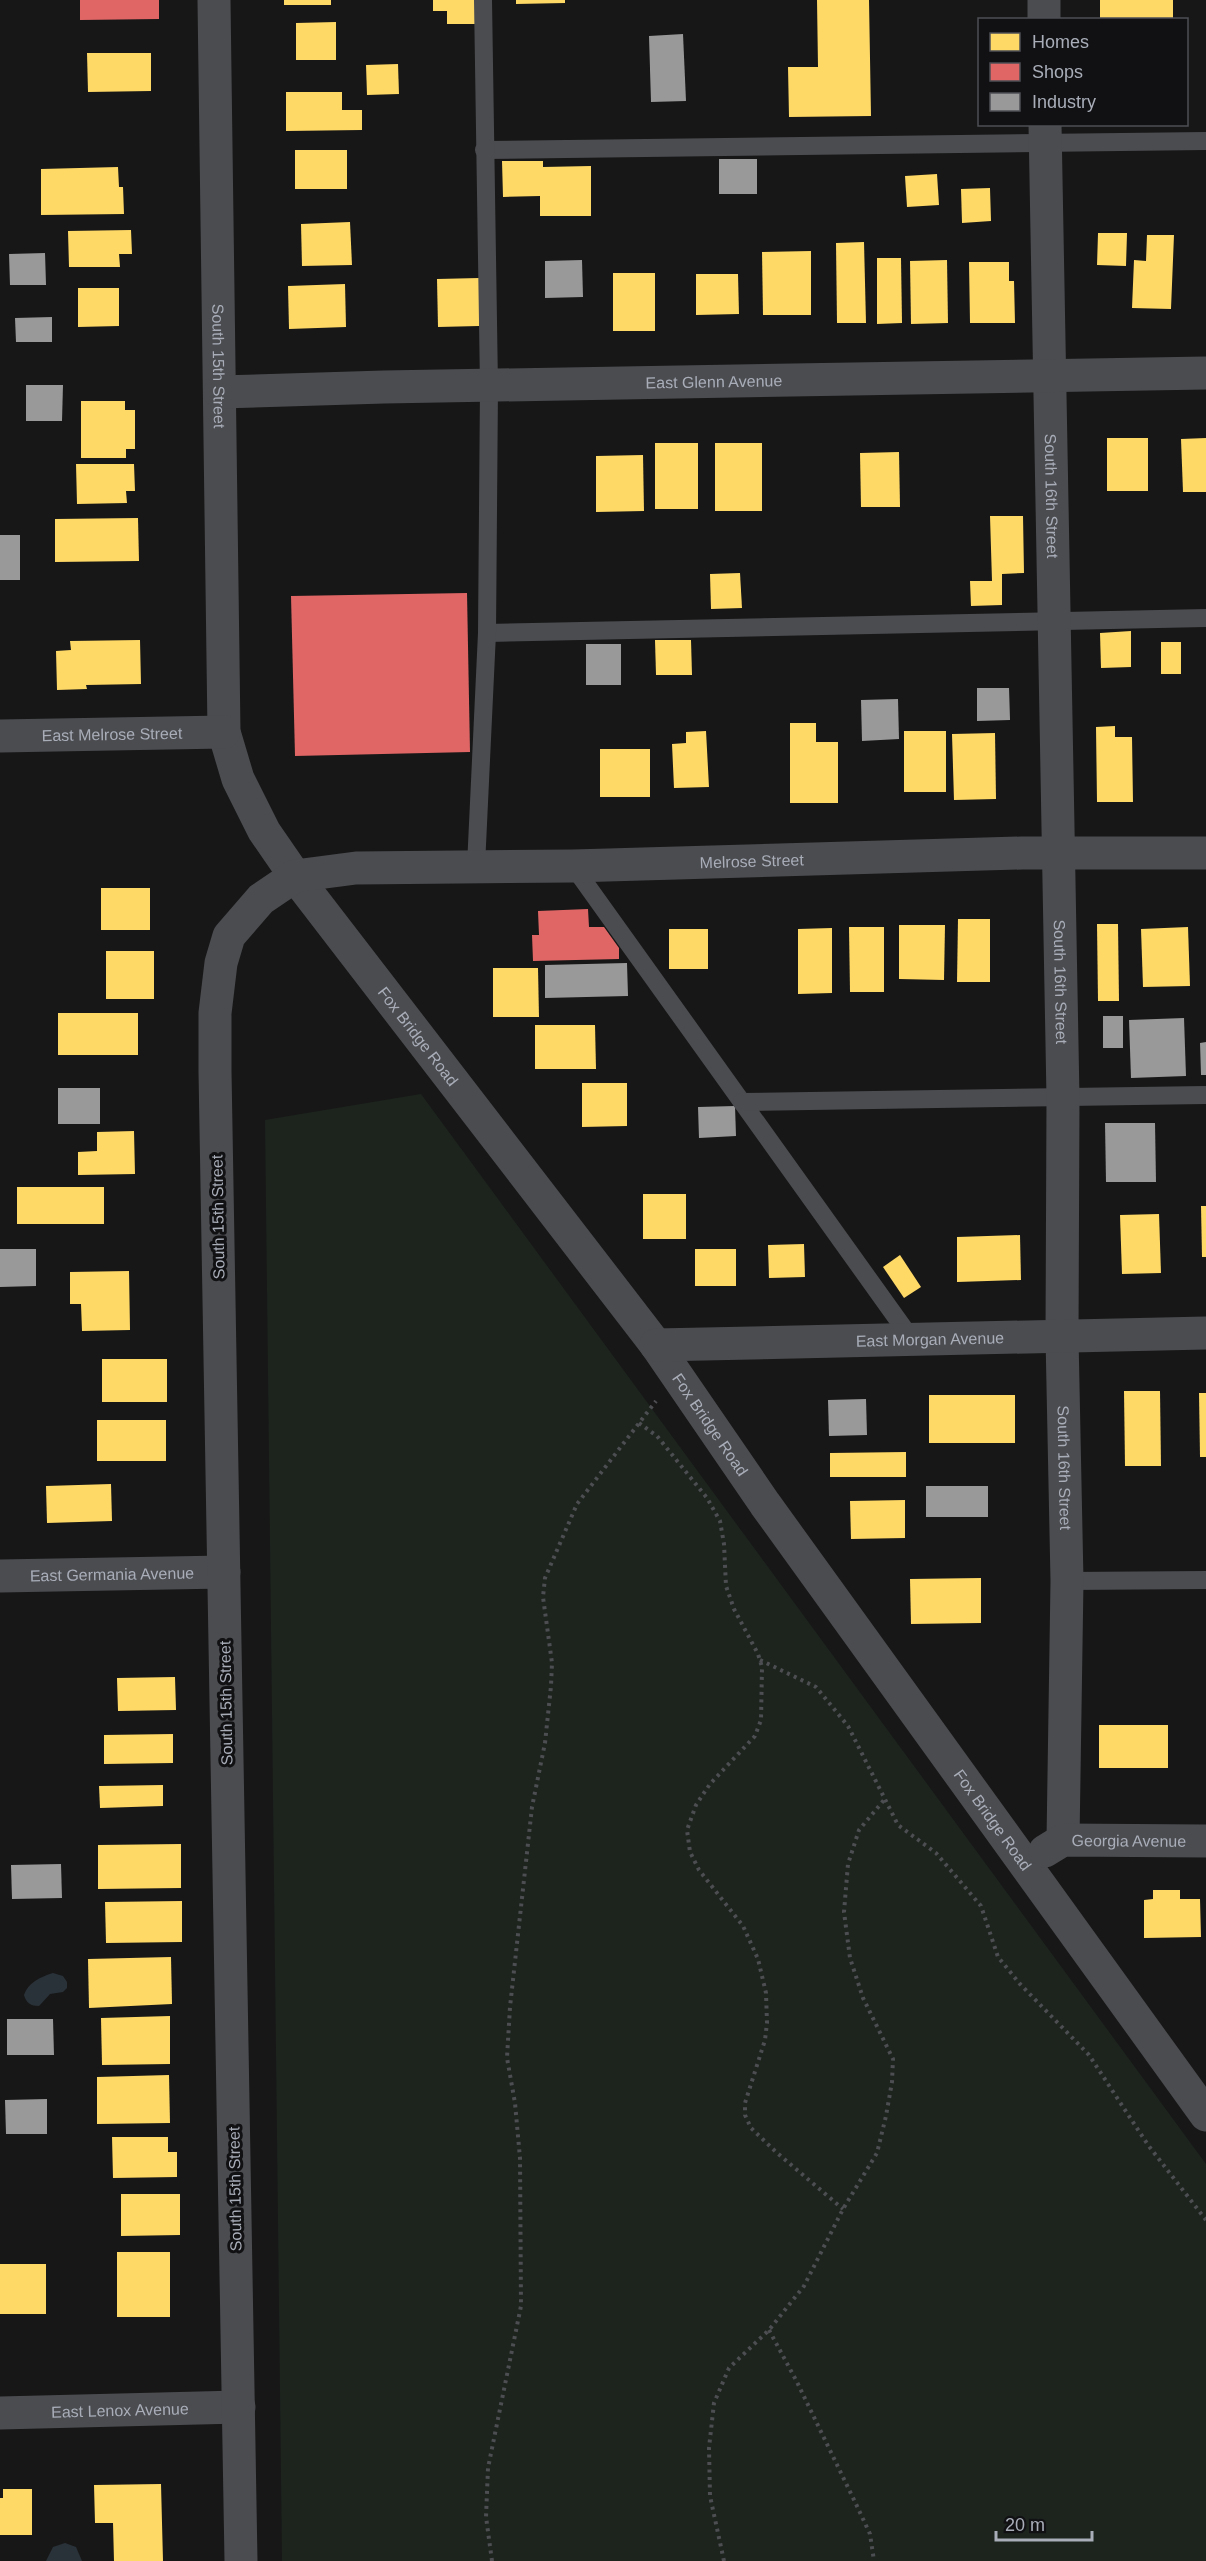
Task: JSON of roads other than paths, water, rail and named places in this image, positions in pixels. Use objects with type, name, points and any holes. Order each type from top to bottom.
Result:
[{"type":"street","name":"South 15th Street","points":[[214,0],[224,732]]},
{"type":"street","points":[[1044,0],[1044,18]]},
{"type":"street","name":"South 16th Street","points":[[1045,134],[1064,1098],[1062,1337],[1067,1581],[1063,1840]]},
{"type":"street","name":"East Glenn Avenue","points":[[220,392],[1206,373]]},
{"type":"street","name":"East Melrose Street","points":[[0,736],[224,732]]},
{"type":"street","name":"Fox Bridge Road","points":[[224,732],[238,779],[264,831],[296,876],[656,1345],[772,1514],[1206,2115]]},
{"type":"street","name":"Melrose Street","points":[[296,876],[357,868],[573,866],[1058,853],[1206,853]]},
{"type":"street","name":"South 15th Street","points":[[242,2561],[215,1013],[221,963],[229,936],[261,899],[296,876]]},
{"type":"street","name":"East Morgan Avenue","points":[[656,1345],[1206,1333]]},
{"type":"street","name":"East Germania Avenue","points":[[0,1576],[224,1572]]},
{"type":"street","name":"Georgia Avenue","points":[[1024,1865],[1063,1840],[1206,1841]]},
{"type":"street","name":"East Lenox Avenue","points":[[0,2413],[239,2407]]},
{"type":"lane","points":[[476,866],[487,633],[489,386],[483,0]]},
{"type":"lane","points":[[484,150],[1045,134],[1206,141]]},
{"type":"lane","points":[[487,633],[1206,618]]},
{"type":"lane","points":[[573,866],[913,1341]]},
{"type":"lane","points":[[742,1102],[1206,1095]]},
{"type":"lane","points":[[1067,1581],[1206,1580]]}]
